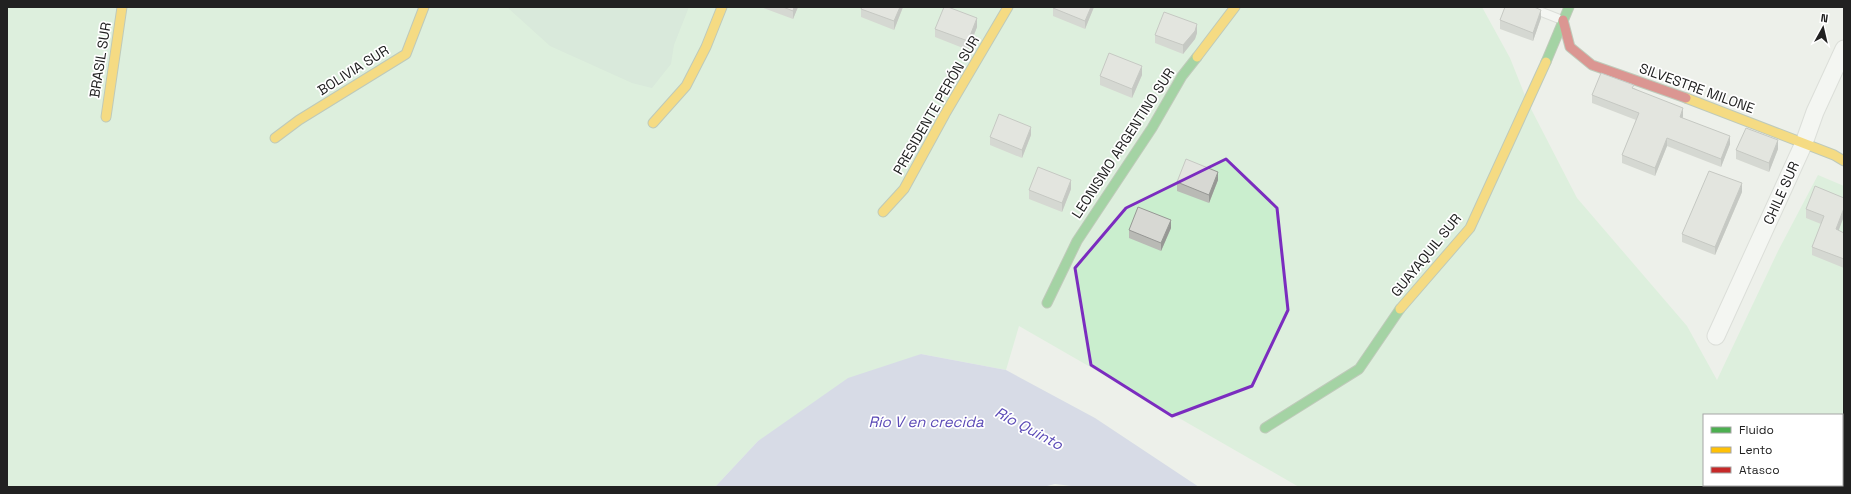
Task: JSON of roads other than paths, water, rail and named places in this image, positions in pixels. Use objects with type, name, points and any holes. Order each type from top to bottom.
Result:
[{"type":"street","name":"BRASIL SUR","points":[[106,117],[122,7]]},
{"type":"street","name":"BOLIVIA SUR","points":[[275,138],[299,120],[406,54],[424,7]]},
{"type":"street","points":[[653,123],[686,86],[706,47],[722,7]]},
{"type":"street","name":"PRESIDENTE PERÓN SUR","points":[[883,212],[904,189],[945,114],[1008,7]]},
{"type":"street","name":"LEONISMO ARGENTINO SUR","points":[[1047,303],[1077,241],[1152,128],[1182,76],[1235,7]]},
{"type":"street","name":"GUAYAQUIL SUR","points":[[1265,428],[1359,369],[1404,303],[1470,228],[1528,103],[1569,7]]},
{"type":"street","name":"SILVESTRE MILONE","points":[[1563,20],[1570,47],[1592,65],[1716,108],[1804,143],[1844,161]]},
{"type":"street","name":"CHILE SUR","points":[[1716,336],[1804,143],[1844,49]]},
{"type":"lane","points":[[1529,7],[1563,20]]},
{"type":"water","name":"Río V en crecida","points":[[921,354],[1006,370],[1095,418],[1199,487],[1079,487],[1055,484],[1043,487],[715,487],[758,441],[848,378]]},
{"type":"water label","name":"Río Quinto","points":[[1029,428]]}]
